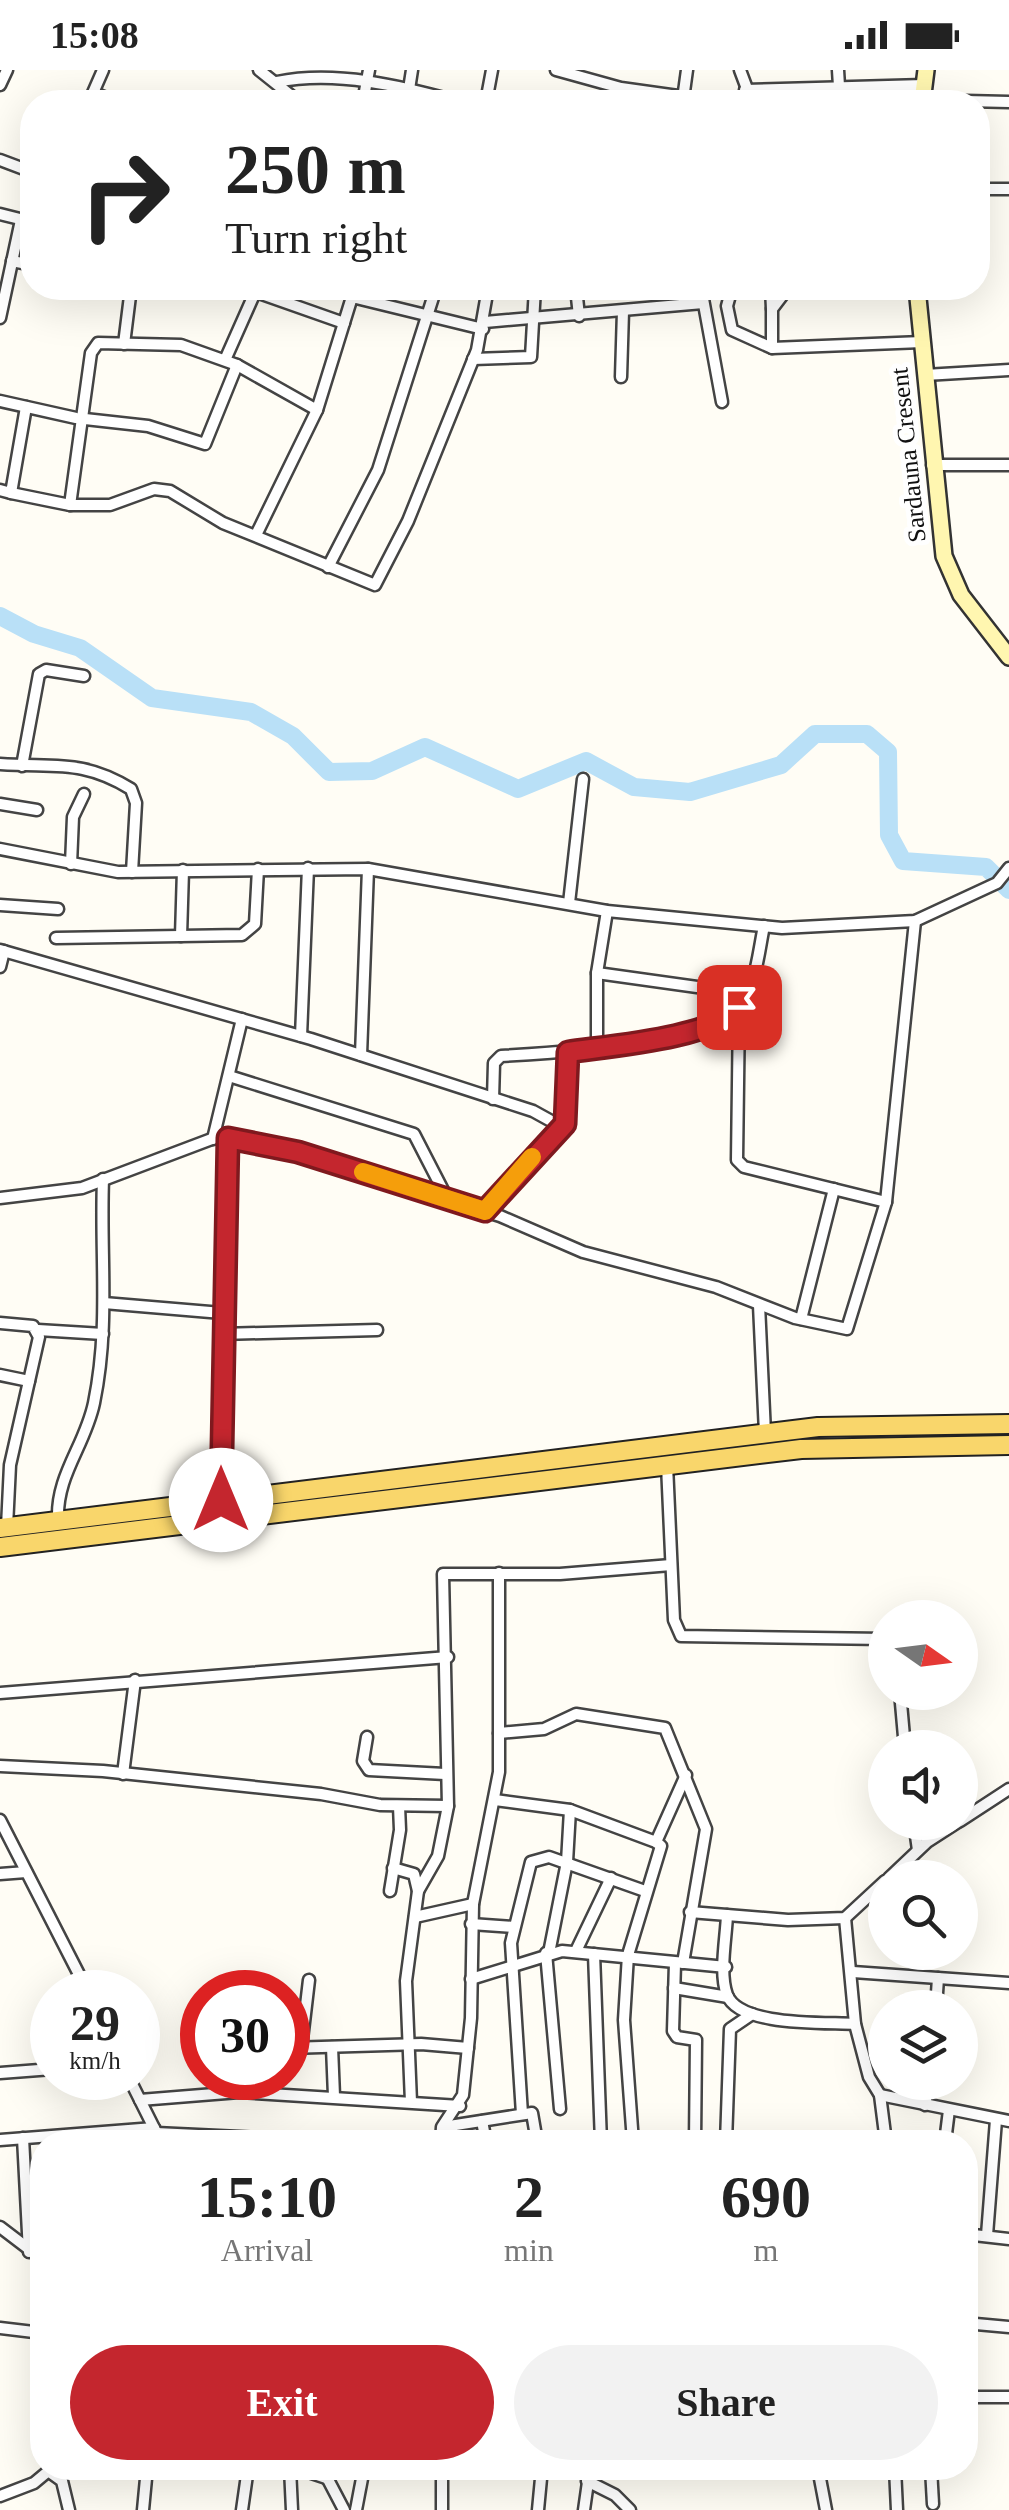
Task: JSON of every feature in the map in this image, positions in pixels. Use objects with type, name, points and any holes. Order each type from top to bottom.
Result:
[{"type":"main road","points":[[4,1527],[818,1427],[1009,1424]]},
{"type":"main road","points":[[0,1547],[801,1449],[1009,1445]]},
{"type":"street","points":[[0,85],[7,70]]},
{"type":"street","points":[[260,70],[286,90]]},
{"type":"street","points":[[409,89],[412,70]]},
{"type":"street","points":[[556,70],[639,90]]},
{"type":"street","points":[[740,70],[745,90],[839,86],[924,90]]},
{"type":"street","points":[[838,70],[839,86]]},
{"type":"street","points":[[277,82],[315,71],[368,74],[413,90]]},
{"type":"street","points":[[1,311],[20,240]]},
{"type":"street","points":[[12,262],[20,263]]},
{"type":"street","points":[[124,344],[130,300]]},
{"type":"street","points":[[0,402],[148,426],[205,444],[253,300]]},
{"type":"street","points":[[283,300],[344,323]]},
{"type":"street","points":[[256,535],[318,410],[351,300]]},
{"type":"street","points":[[369,300],[484,326],[702,303]]},
{"type":"street","points":[[328,567],[378,470],[433,300]]},
{"type":"street","points":[[26,407],[6,491],[70,505],[110,506],[154,490],[170,491],[212,518],[370,585],[377,584],[408,521],[473,359],[484,326],[487,300]]},
{"type":"street","points":[[473,359],[531,358],[535,300]]},
{"type":"street","points":[[577,300],[579,316]]},
{"type":"street","points":[[702,300],[722,402]]},
{"type":"street","points":[[729,300],[732,330],[772,348],[922,342]]},
{"type":"street","points":[[772,300],[772,348]]},
{"type":"street","name":"Sardauna Cresent","points":[[918,300],[944,556],[950,576],[1009,658]]},
{"type":"street","points":[[622,377],[623,311]]},
{"type":"street","points":[[70,505],[92,348],[98,343],[181,345],[231,362],[318,410]]},
{"type":"street","points":[[925,375],[1009,370]]},
{"type":"street","points":[[932,465],[1009,465]]},
{"type":"street","points":[[22,766],[39,674],[46,670],[84,676]]},
{"type":"street","points":[[0,764],[77,765],[100,770],[132,789],[136,803],[132,872]]},
{"type":"street","points":[[568,903],[583,779]]},
{"type":"street","points":[[71,864],[73,817],[84,794]]},
{"type":"street","points":[[0,804],[36,810]]},
{"type":"street","points":[[0,849],[132,872],[368,869],[607,911],[764,926],[915,921],[1002,877]]},
{"type":"street","points":[[301,1036],[308,868]]},
{"type":"street","points":[[56,938],[242,935],[254,929],[258,869]]},
{"type":"street","points":[[361,1055],[368,869]]},
{"type":"street","points":[[181,936],[184,870]]},
{"type":"street","points":[[0,904],[58,909]]},
{"type":"street","points":[[597,1048],[597,973],[607,911]]},
{"type":"street","points":[[0,1198],[82,1188],[213,1138],[254,1140],[485,1211],[572,1248],[716,1286],[801,1319],[842,1328],[850,1326],[886,1202],[915,921]]},
{"type":"street","points":[[493,1099],[496,1059],[597,1048],[687,1032],[730,1018],[747,994],[764,926]]},
{"type":"street","points":[[0,967],[2,951],[242,1019],[533,1111],[562,1127]]},
{"type":"street","points":[[597,973],[747,994]]},
{"type":"street","points":[[739,1007],[737,1160],[744,1167],[886,1202]]},
{"type":"street","points":[[213,1138],[242,1019]]},
{"type":"street","points":[[485,1211],[562,1127],[568,1052]]},
{"type":"street","points":[[230,1076],[414,1134],[450,1202]]},
{"type":"street","points":[[221,1500],[221,1334],[228,1138]]},
{"type":"street","points":[[58,1520],[59,1484],[93,1408],[103,1334],[103,1179]]},
{"type":"street","points":[[801,1319],[834,1189]]},
{"type":"street","points":[[104,1303],[222,1313]]},
{"type":"street","points":[[759,1305],[765,1433]]},
{"type":"street","points":[[0,1323],[103,1334]]},
{"type":"street","points":[[4,1527],[5,1465],[29,1381],[38,1330]]},
{"type":"street","points":[[221,1334],[377,1330]]},
{"type":"street","points":[[0,1375],[29,1381]]},
{"type":"street","points":[[667,1465],[674,1620],[681,1636],[868,1638]]},
{"type":"street","points":[[418,1891],[438,1856],[448,1806],[444,1574],[560,1574],[671,1565]]},
{"type":"street","points":[[442,2130],[460,2106],[468,2048],[473,1904],[495,1800],[499,1573]]},
{"type":"street","points":[[0,1693],[448,1657]]},
{"type":"street","points":[[123,1774],[135,1680]]},
{"type":"street","points":[[498,1734],[544,1730],[576,1714],[657,1724],[671,1736],[706,1829],[674,1988],[673,2032],[677,2037],[696,2040],[695,2130]]},
{"type":"street","points":[[367,1737],[366,1768],[420,1776],[445,1774]]},
{"type":"street","points":[[0,1766],[123,1774],[399,1806],[448,1806]]},
{"type":"street","points":[[656,1842],[686,1775]]},
{"type":"street","points":[[420,1776],[421,1803]]},
{"type":"street","points":[[978,1809],[1009,1788]]},
{"type":"street","points":[[495,1800],[570,1810],[661,1846],[628,1955],[624,2020],[632,2130]]},
{"type":"street","points":[[390,1891],[400,1830],[399,1806]]},
{"type":"street","points":[[560,2109],[547,1953],[567,1862],[570,1810]]},
{"type":"street","points":[[0,1820],[77,1970]]},
{"type":"street","points":[[917,1840],[918,1850]]},
{"type":"street","points":[[907,1860],[933,1840]]},
{"type":"street","points":[[522,2114],[512,1966],[514,1927],[531,1862],[542,1856],[567,1862],[645,1891]]},
{"type":"street","points":[[393,1868],[416,1875],[418,1891],[406,1981],[410,2102]]},
{"type":"street","points":[[0,1874],[26,1872]]},
{"type":"street","points":[[576,1951],[610,1878]]},
{"type":"street","points":[[690,1912],[845,1918],[868,1897]]},
{"type":"street","points":[[415,1917],[473,1904]]},
{"type":"street","points":[[727,1916],[728,1998]]},
{"type":"street","points":[[845,1918],[855,2024],[868,2072]]},
{"type":"street","points":[[472,1924],[514,1927]]},
{"type":"street","points":[[470,1979],[547,1953],[576,1951],[726,1966]]},
{"type":"street","points":[[594,1954],[601,2130]]},
{"type":"street","points":[[853,1972],[1009,1983]]},
{"type":"street","points":[[937,1990],[938,1978]]},
{"type":"street","points":[[674,1988],[728,1998],[752,2014],[788,2021],[855,2024]]},
{"type":"street","points":[[726,2130],[730,2028],[752,2014]]},
{"type":"street","points":[[310,2048],[406,2044],[468,2048]]},
{"type":"street","points":[[332,2047],[334,2096]]},
{"type":"street","points":[[0,2074],[30,2071]]},
{"type":"street","points":[[310,2095],[460,2106]]},
{"type":"street","points":[[140,2100],[155,2130]]},
{"type":"street","points":[[881,2100],[884,2130]]},
{"type":"street","points":[[902,2100],[1009,2122]]},
{"type":"street","points":[[924,2105],[925,2100]]},
{"type":"street","points":[[947,2130],[950,2110]]},
{"type":"street","points":[[442,2127],[534,2114],[536,2130]]},
{"type":"street","points":[[482,2120],[484,2130]]},
{"type":"street","points":[[987,2235],[996,2120]]},
{"type":"street","points":[[23,2138],[29,2252]]},
{"type":"street","points":[[0,2140],[30,2138]]},
{"type":"street","points":[[0,2227],[29,2252]]},
{"type":"street","points":[[978,2235],[1009,2239]]},
{"type":"street","points":[[978,2324],[1009,2328]]},
{"type":"street","points":[[0,2328],[30,2332]]},
{"type":"street","points":[[978,2398],[1009,2397]]},
{"type":"street","points":[[0,2496],[19,2491],[34,2480]]},
{"type":"street","points":[[62,2480],[69,2510]]},
{"type":"street","points":[[143,2510],[145,2480]]},
{"type":"street","points":[[242,2510],[246,2480]]},
{"type":"street","points":[[292,2510],[293,2480]]},
{"type":"street","points":[[328,2480],[344,2510]]},
{"type":"street","points":[[356,2510],[362,2480]]},
{"type":"street","points":[[442,2480],[442,2510]]},
{"type":"street","points":[[538,2510],[541,2480]]},
{"type":"street","points":[[820,2480],[826,2510]]},
{"type":"street","points":[[896,2480],[897,2510]]},
{"type":"street","points":[[932,2480],[933,2504]]},
{"type":"street","points":[[584,2510],[587,2481],[615,2495],[630,2510]]},
{"type":"waterway","points":[[0,616],[34,634],[80,648],[152,698],[251,712],[293,736],[329,772],[372,771],[425,747],[518,789],[586,761],[634,787],[690,792],[781,765],[815,734],[867,734],[888,752],[889,835],[903,861],[986,867],[1009,890]]},
{"type":"slow traffic","points":[[363,1172],[485,1211],[532,1157]]},
{"type":"route","points":[[221,1500],[221,1334],[228,1138],[254,1140],[298,1152],[485,1211],[565,1124],[568,1052],[687,1032],[730,1018],[739,1007]]}]
